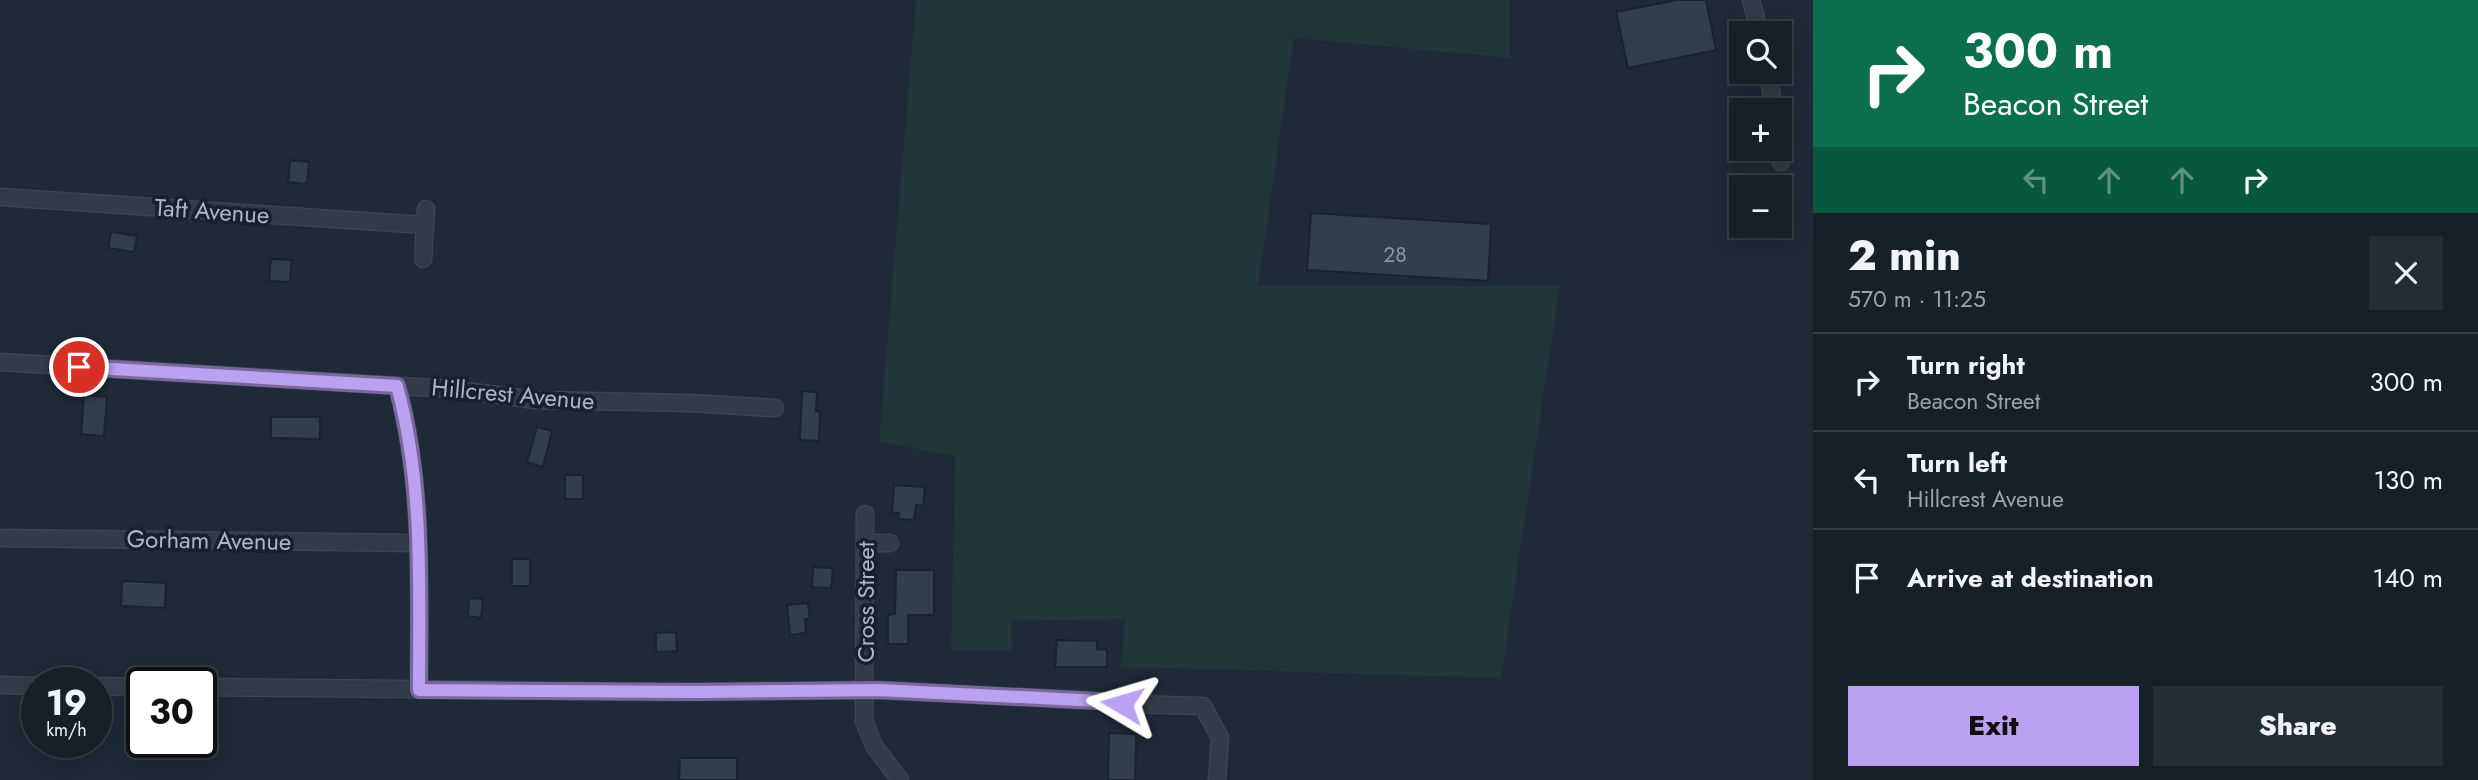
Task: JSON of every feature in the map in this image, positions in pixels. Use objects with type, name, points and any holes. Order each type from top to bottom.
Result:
[{"type":"street","points":[[1751,0],[1757,21]]},
{"type":"street","name":"Taft Avenue","points":[[0,197],[425,217],[423,259]]},
{"type":"street","name":"Hillcrest Avenue","points":[[0,362],[466,390],[540,400],[775,408]]},
{"type":"street","points":[[397,386],[410,442],[417,543],[419,690]]},
{"type":"street","name":"Cross Street","points":[[865,514],[864,721],[874,746],[900,780]]},
{"type":"street","name":"Gorham Avenue","points":[[0,538],[417,543]]},
{"type":"street","points":[[865,543],[890,543]]},
{"type":"street","points":[[0,685],[21,686]]},
{"type":"street","points":[[217,687],[697,692],[864,690],[1203,706],[1220,738],[1217,780]]},
{"type":"green space","points":[[916,0],[1510,0],[1510,58],[1294,38],[1258,286],[1560,286],[1501,678],[1121,667],[1125,619],[1011,621],[1012,650],[951,650],[955,456],[879,442]]},
{"type":"building","points":[[1677,0],[1706,0],[1716,50],[1628,68],[1616,12]]},
{"type":"building","points":[[290,160],[309,162],[307,184],[288,182]]},
{"type":"building","points":[[1311,213],[1491,224],[1488,281],[1307,270]]},
{"type":"building","points":[[111,232],[137,236],[134,252],[108,248]]},
{"type":"building","points":[[271,259],[292,260],[290,282],[269,281]]},
{"type":"building","points":[[802,391],[817,392],[816,411],[820,412],[819,441],[800,440]]},
{"type":"building","points":[[84,395],[107,397],[104,436],[81,434]]},
{"type":"building","points":[[271,417],[320,417],[320,439],[271,438]]},
{"type":"building","points":[[537,427],[552,431],[543,467],[527,462]]},
{"type":"building","points":[[565,475],[583,475],[583,499],[565,499]]},
{"type":"building","points":[[894,485],[925,487],[923,506],[916,505],[914,520],[898,519],[899,513],[892,513]]},
{"type":"building","points":[[512,559],[530,559],[530,586],[512,586]]},
{"type":"building","points":[[813,567],[833,568],[831,588],[812,587]]},
{"type":"building","points":[[896,570],[934,570],[934,615],[908,615],[908,644],[888,644],[888,615],[895,614]]},
{"type":"building","points":[[122,581],[166,583],[165,608],[121,606]]},
{"type":"building","points":[[469,598],[483,599],[481,618],[468,616]]},
{"type":"building","points":[[808,603],[810,618],[805,619],[806,633],[790,635],[787,605]]},
{"type":"building","points":[[676,632],[677,651],[656,652],[656,633]]},
{"type":"building","points":[[1057,640],[1097,641],[1097,649],[1107,650],[1107,667],[1055,667]]},
{"type":"building","points":[[1109,733],[1136,734],[1135,780],[1108,780]]},
{"type":"building","points":[[680,758],[737,758],[737,780],[679,780]]},
{"type":"route","points":[[79,367],[397,386],[407,423],[414,481],[418,551],[419,690],[879,690],[1122,704]]}]
